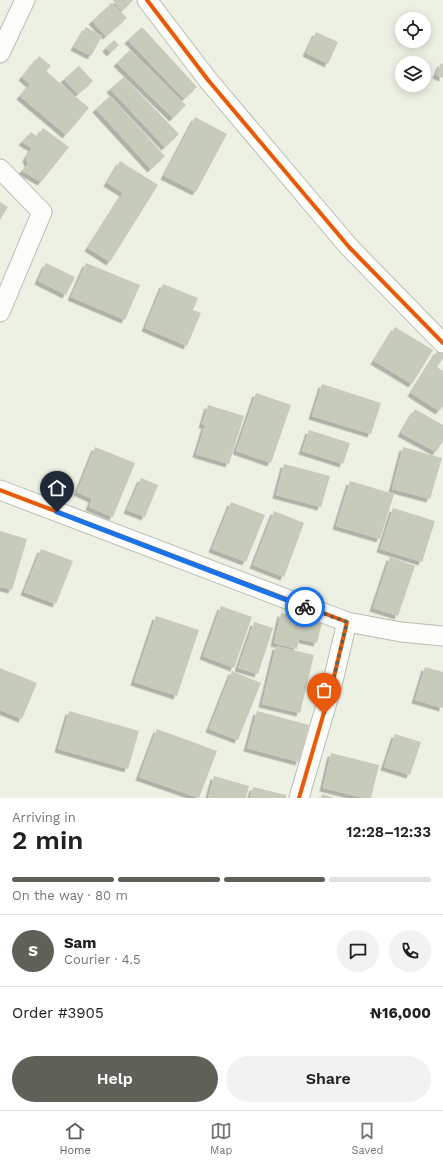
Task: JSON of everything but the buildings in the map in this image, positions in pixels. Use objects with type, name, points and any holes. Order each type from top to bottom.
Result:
[{"type":"street","points":[[0,53],[25,0]]},
{"type":"street","points":[[147,0],[208,80],[344,241],[443,343]]},
{"type":"street","points":[[0,170],[42,212],[0,312]]},
{"type":"street","points":[[0,490],[347,622],[401,632],[443,636]]},
{"type":"street","points":[[299,798],[332,685],[347,622]]},
{"type":"cycle path","points":[[147,0],[208,80],[349,247],[443,343]]},
{"type":"cycle path","points":[[0,490],[347,622],[332,685],[299,798]]},
{"type":"way so far","points":[[305,607],[347,622],[324,714]]},
{"type":"route","points":[[57,512],[305,607]]}]
